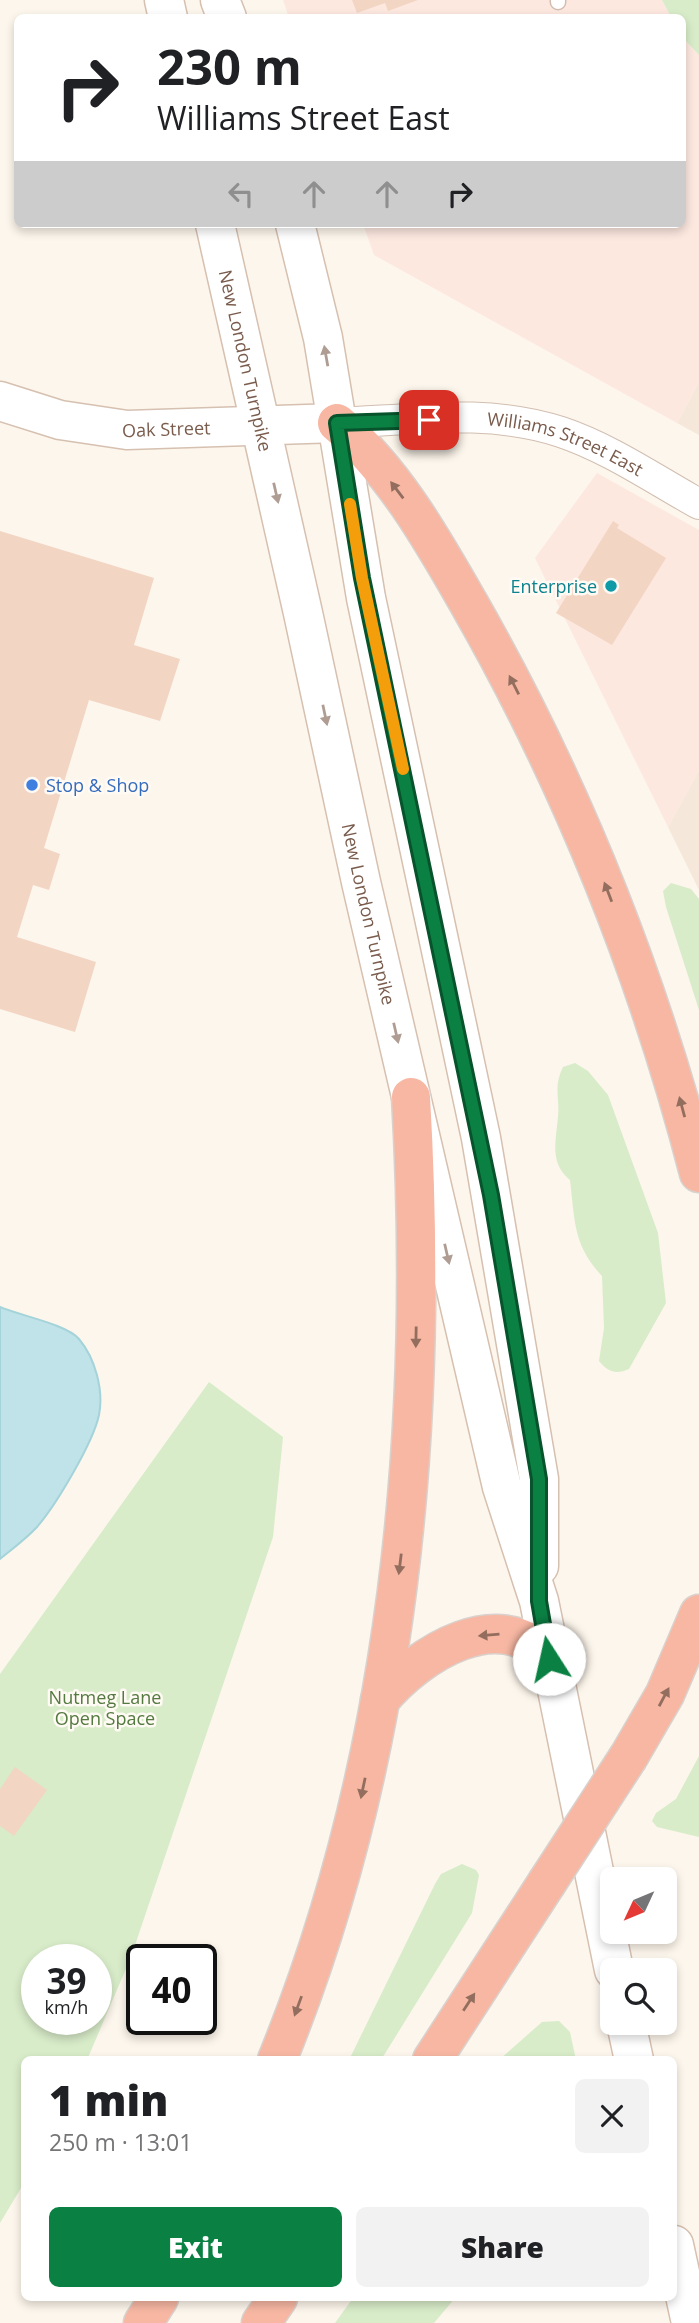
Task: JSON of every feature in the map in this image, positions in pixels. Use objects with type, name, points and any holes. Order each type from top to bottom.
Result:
[{"type":"highway","points":[[337,423],[368,453],[432,542],[501,661],[549,754],[592,849],[634,959],[657,1024],[699,1173]]},
{"type":"highway","points":[[278,2056],[318,1950],[341,1875],[361,1798],[380,1700],[406,1508],[414,1400],[416,1188],[411,1097]]},
{"type":"highway","points":[[435,2056],[629,1756],[666,1694],[699,1614]]},
{"type":"highway","points":[[380,1700],[416,1665],[444,1648],[473,1637],[493,1633],[510,1635],[527,1641],[549,1659]]},
{"type":"highway","points":[[144,2323],[157,2301]]},
{"type":"highway","points":[[261,2323],[276,2301]]},
{"type":"street","name":"New London Turnpike","points":[[216,228],[411,1097],[502,1487],[539,1601],[611,1958]]},
{"type":"street","name":"New London Turnpike","points":[[296,228],[317,307],[364,588],[491,1195],[539,1479],[539,1601]]},
{"type":"street","name":"Oak Street","points":[[0,401],[93,427],[161,430],[337,423]]},
{"type":"street","name":"Williams Street East","points":[[337,423],[480,418],[535,425],[588,443],[699,503]]},
{"type":"street","points":[[629,2035],[633,2056]]},
{"type":"street","points":[[677,2259],[691,2323]]},
{"type":"shaded area","points":[[283,0],[662,0],[669,14],[288,14]]},
{"type":"shaded area","points":[[686,41],[699,55],[699,382],[677,423],[374,255],[364,228],[686,228]]},
{"type":"shaded area","points":[[699,382],[699,435],[677,423]]},
{"type":"shaded area","points":[[597,473],[699,530],[699,770],[668,827],[535,558]]},
{"type":"shaded area","points":[[699,770],[699,890],[668,827]]},
{"type":"green space","points":[[662,0],[699,0],[699,55],[686,41],[686,14],[669,14]]},
{"type":"green space","points":[[671,883],[691,889],[699,899],[699,1010],[666,907],[663,891]]},
{"type":"green space","points":[[575,1063],[588,1071],[608,1095],[658,1233],[666,1303],[629,1369],[620,1372],[609,1370],[599,1361],[604,1328],[602,1276],[580,1243],[570,1180],[556,1159],[558,1081],[563,1067]]},
{"type":"green space","name":"Nutmeg Lane Open Space","points":[[209,1382],[283,1437],[273,1537],[135,1944],[126,1944],[126,1969],[112,2001],[112,1944],[21,1944],[21,2035],[98,2035],[89,2056],[21,2056],[21,2188],[0,2223],[0,1674]]},
{"type":"green space","points":[[699,1756],[699,1837],[657,1827],[652,1821],[656,1813],[676,1799]]},
{"type":"green space","points":[[462,1864],[476,1870],[479,1875],[472,1913],[383,2056],[351,2056],[435,1884],[441,1874]]},
{"type":"green space","points":[[559,2021],[570,2032],[575,2056],[504,2056],[542,2022]]},
{"type":"green space","points":[[351,2301],[452,2301],[434,2323],[335,2323]]},
{"type":"water","points":[[0,1307],[64,1329],[79,1339],[94,1365],[100,1405],[95,1427],[82,1457],[45,1517],[24,1540],[0,1559]]},
{"type":"building","points":[[352,0],[418,0],[388,11],[385,3],[357,13]]},
{"type":"building","name":"Enterprise","points":[[613,521],[619,525],[617,528],[666,558],[612,645],[556,613]]},
{"type":"building","name":"Stop & Shop","points":[[0,531],[154,578],[134,645],[180,659],[160,721],[89,700],[44,848],[60,854],[49,890],[33,885],[17,937],[96,962],[75,1032],[0,1009]]},
{"type":"building","points":[[15,1767],[47,1790],[14,1836],[0,1826],[0,1789]]},
{"type":"slow traffic","points":[[350,504],[362,578],[403,769]]},
{"type":"place","name":"Enterprise","points":[[611,586]]},
{"type":"place","name":"Stop & Shop","points":[[32,785]]},
{"type":"route","points":[[429,420],[337,423],[362,578],[458,1026],[491,1195],[539,1479],[539,1601],[549,1659]]}]
